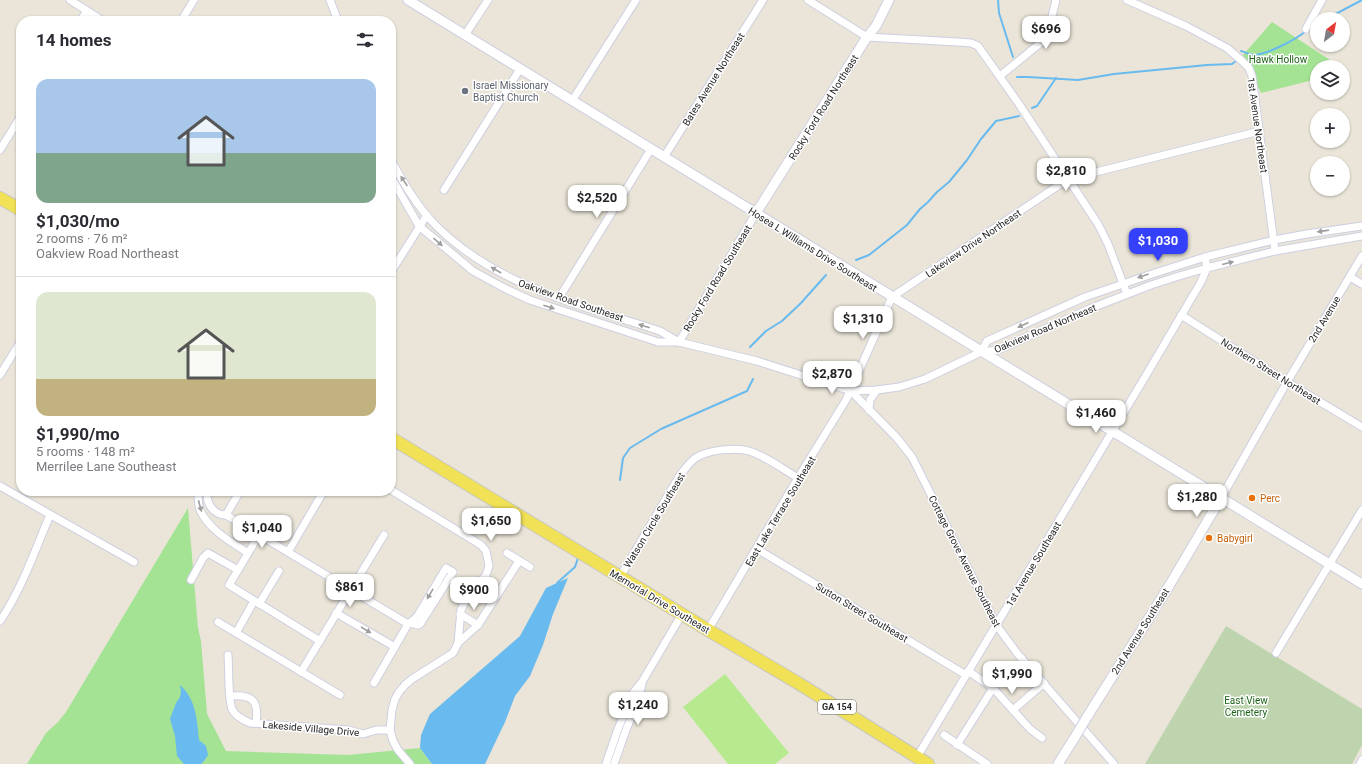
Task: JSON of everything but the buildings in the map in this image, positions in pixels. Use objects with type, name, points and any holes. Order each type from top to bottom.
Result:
[{"type":"main road","points":[[0,198],[16,207]]},
{"type":"main road","name":"Memorial Drive Southeast","points":[[396,441],[798,683],[928,764]]},
{"type":"street","points":[[70,0],[95,16]]},
{"type":"street","points":[[184,16],[194,0]]},
{"type":"street","points":[[330,0],[336,16]]},
{"type":"street","name":"Hosea L Williams Drive Southeast","points":[[408,0],[1362,584]]},
{"type":"street","points":[[465,35],[488,0]]},
{"type":"street","name":"Bates Avenue Northeast","points":[[664,157],[763,0]]},
{"type":"street","points":[[808,0],[867,37],[971,43],[978,46],[1000,76],[1098,224],[1108,244],[1128,294]]},
{"type":"street","name":"Rocky Ford Road Northeast","points":[[756,213],[867,37],[876,26],[889,0]]},
{"type":"street","points":[[1000,76],[1044,40],[1056,0]]},
{"type":"street","name":"1st Avenue Northeast","points":[[1127,0],[1193,30],[1227,48],[1249,68],[1252,76],[1260,131],[1275,251]]},
{"type":"street","points":[[1306,29],[1322,0]]},
{"type":"street","points":[[572,101],[632,1]]},
{"type":"street","points":[[84,16],[87,11]]},
{"type":"street","points":[[444,190],[520,69]]},
{"type":"street","points":[[0,150],[16,124]]},
{"type":"street","name":"Lakeview Drive Northeast","points":[[892,297],[1068,179],[1260,131]]},
{"type":"street","points":[[559,298],[651,149]]},
{"type":"street","name":"Oakview Road Southeast","points":[[396,168],[427,215],[454,241],[480,261],[535,290],[660,331],[679,342]]},
{"type":"street","name":"Oakview Road Southeast","points":[[396,186],[419,226],[473,271],[506,290],[530,300],[658,342],[679,342],[758,361],[851,391],[899,387],[924,380],[981,352]]},
{"type":"street","name":"Rocky Ford Road Southeast","points":[[679,342],[756,213]]},
{"type":"street","points":[[396,264],[427,215]]},
{"type":"street","name":"Oakview Road Northeast","points":[[981,352],[987,341],[1085,297],[1123,283],[1205,257],[1274,240],[1362,226]]},
{"type":"street","name":"Oakview Road Northeast","points":[[981,352],[998,350],[1089,309],[1151,285],[1207,268],[1275,251],[1362,236]]},
{"type":"street","name":"2nd Avenue","points":[[1221,498],[1286,382],[1362,256]]},
{"type":"street","points":[[1112,432],[1201,282],[1207,268],[1205,257]]},
{"type":"street","points":[[1350,277],[1362,284]]},
{"type":"street","name":"East Lake Terrace Southeast","points":[[708,630],[851,391],[892,297]]},
{"type":"street","name":"Northern Street Northeast","points":[[1181,315],[1286,382],[1362,427]]},
{"type":"street","points":[[0,375],[16,349]]},
{"type":"street","points":[[869,410],[870,400],[877,390]]},
{"type":"street","name":"Cottage Grove Avenue Southeast","points":[[851,391],[897,438],[912,457],[997,626],[1017,653],[1114,764]]},
{"type":"street","name":"1st Avenue Southeast","points":[[917,757],[997,626],[1112,432]]},
{"type":"street","name":"Watson Circle Southeast","points":[[620,577],[680,475],[688,464],[697,456],[723,450],[738,449],[749,451],[798,478]]},
{"type":"street","points":[[0,486],[16,495]]},
{"type":"street","points":[[396,493],[481,545],[486,551],[489,566],[486,575],[467,596],[461,610],[458,643]]},
{"type":"street","points":[[17,496],[134,562]]},
{"type":"street","points":[[199,496],[200,509],[207,519],[221,534],[248,553]]},
{"type":"street","points":[[207,496],[207,499],[214,512],[221,515],[226,515],[409,624]]},
{"type":"street","points":[[226,515],[237,496]]},
{"type":"street","points":[[288,552],[321,496]]},
{"type":"street","name":"2nd Avenue Southeast","points":[[1058,764],[1169,586],[1221,498]]},
{"type":"street","points":[[1276,653],[1362,510]]},
{"type":"street","points":[[207,519],[214,512]]},
{"type":"street","points":[[0,621],[14,598],[50,515]]},
{"type":"street","points":[[259,535],[229,585],[320,641]]},
{"type":"street","points":[[301,672],[384,535]]},
{"type":"street","name":"Sutton Street Southeast","points":[[757,549],[993,688],[1030,729],[1042,738]]},
{"type":"street","points":[[191,580],[203,558],[208,553],[238,570]]},
{"type":"street","points":[[507,553],[530,567]]},
{"type":"street","points":[[410,764],[398,750],[393,741],[390,730],[392,710],[395,699],[399,692],[412,679],[453,653],[458,643],[478,625],[519,561]]},
{"type":"street","points":[[374,683],[409,624],[418,615],[446,568],[453,572]]},
{"type":"street","points":[[236,632],[279,571]]},
{"type":"street","points":[[336,613],[395,647]]},
{"type":"street","points":[[460,614],[478,625]]},
{"type":"street","points":[[606,764],[618,729],[633,694],[642,682],[682,614]]},
{"type":"street","points":[[218,622],[340,695]]},
{"type":"street","name":"Lakeside Village Drive","points":[[228,655],[230,696],[233,710],[237,715],[250,723],[348,730],[363,734],[376,730],[390,730]]},
{"type":"street","points":[[614,764],[639,697],[642,682]]},
{"type":"street","points":[[1013,710],[1044,683]]},
{"type":"street","points":[[958,745],[993,688]]},
{"type":"street","name":"Lakeside Village Drive","points":[[230,696],[247,696],[254,701],[257,708],[256,723]]},
{"type":"street","points":[[944,735],[987,764]]},
{"type":"street","points":[[1360,764],[1362,760]]},
{"type":"green space","name":"Hawk Hollow","points":[[1272,22],[1310,47],[1310,52],[1318,52],[1330,60],[1310,60],[1310,81],[1261,93],[1243,55]]},
{"type":"green space","points":[[188,508],[207,714],[226,751],[348,755],[420,748],[432,764],[27,764],[46,733],[66,712]]},
{"type":"green space","name":"East View Cemetery","points":[[1226,626],[1362,709],[1362,745],[1352,764],[1145,764]]},
{"type":"green space","points":[[725,674],[789,753],[775,764],[728,764],[683,707]]},
{"type":"water","points":[[568,578],[530,676],[515,696],[505,722],[485,764],[432,764],[420,748],[421,735],[430,714],[520,636],[546,588]]},
{"type":"water","points":[[180,685],[193,703],[199,740],[206,746],[208,755],[201,764],[184,764],[177,756],[175,736],[170,719],[180,697]]},
{"type":"waterway","points":[[998,0],[999,13],[1013,57]]},
{"type":"waterway","points":[[1339,12],[1362,0]]},
{"type":"waterway","points":[[1241,51],[1251,55],[1260,54],[1274,49],[1306,31]]},
{"type":"waterway","points":[[1017,77],[1078,80],[1114,74],[1232,64],[1236,61]]},
{"type":"waterway","points":[[1032,108],[1037,106],[1056,78]]},
{"type":"waterway","points":[[856,260],[869,255],[907,225],[920,209],[949,182],[996,121],[1019,116]]},
{"type":"waterway","points":[[750,347],[766,331],[782,321],[801,303],[826,275]]},
{"type":"waterway","points":[[620,480],[623,458],[630,448],[661,429],[747,391],[753,379]]},
{"type":"waterway","points":[[557,583],[575,567],[578,558]]},
{"type":"place","name":"Israel Missionary Baptist Church","points":[[465,91]]},
{"type":"place","name":"Perc","points":[[1252,498]]},
{"type":"place","name":"Babygirl","points":[[1209,538]]}]
